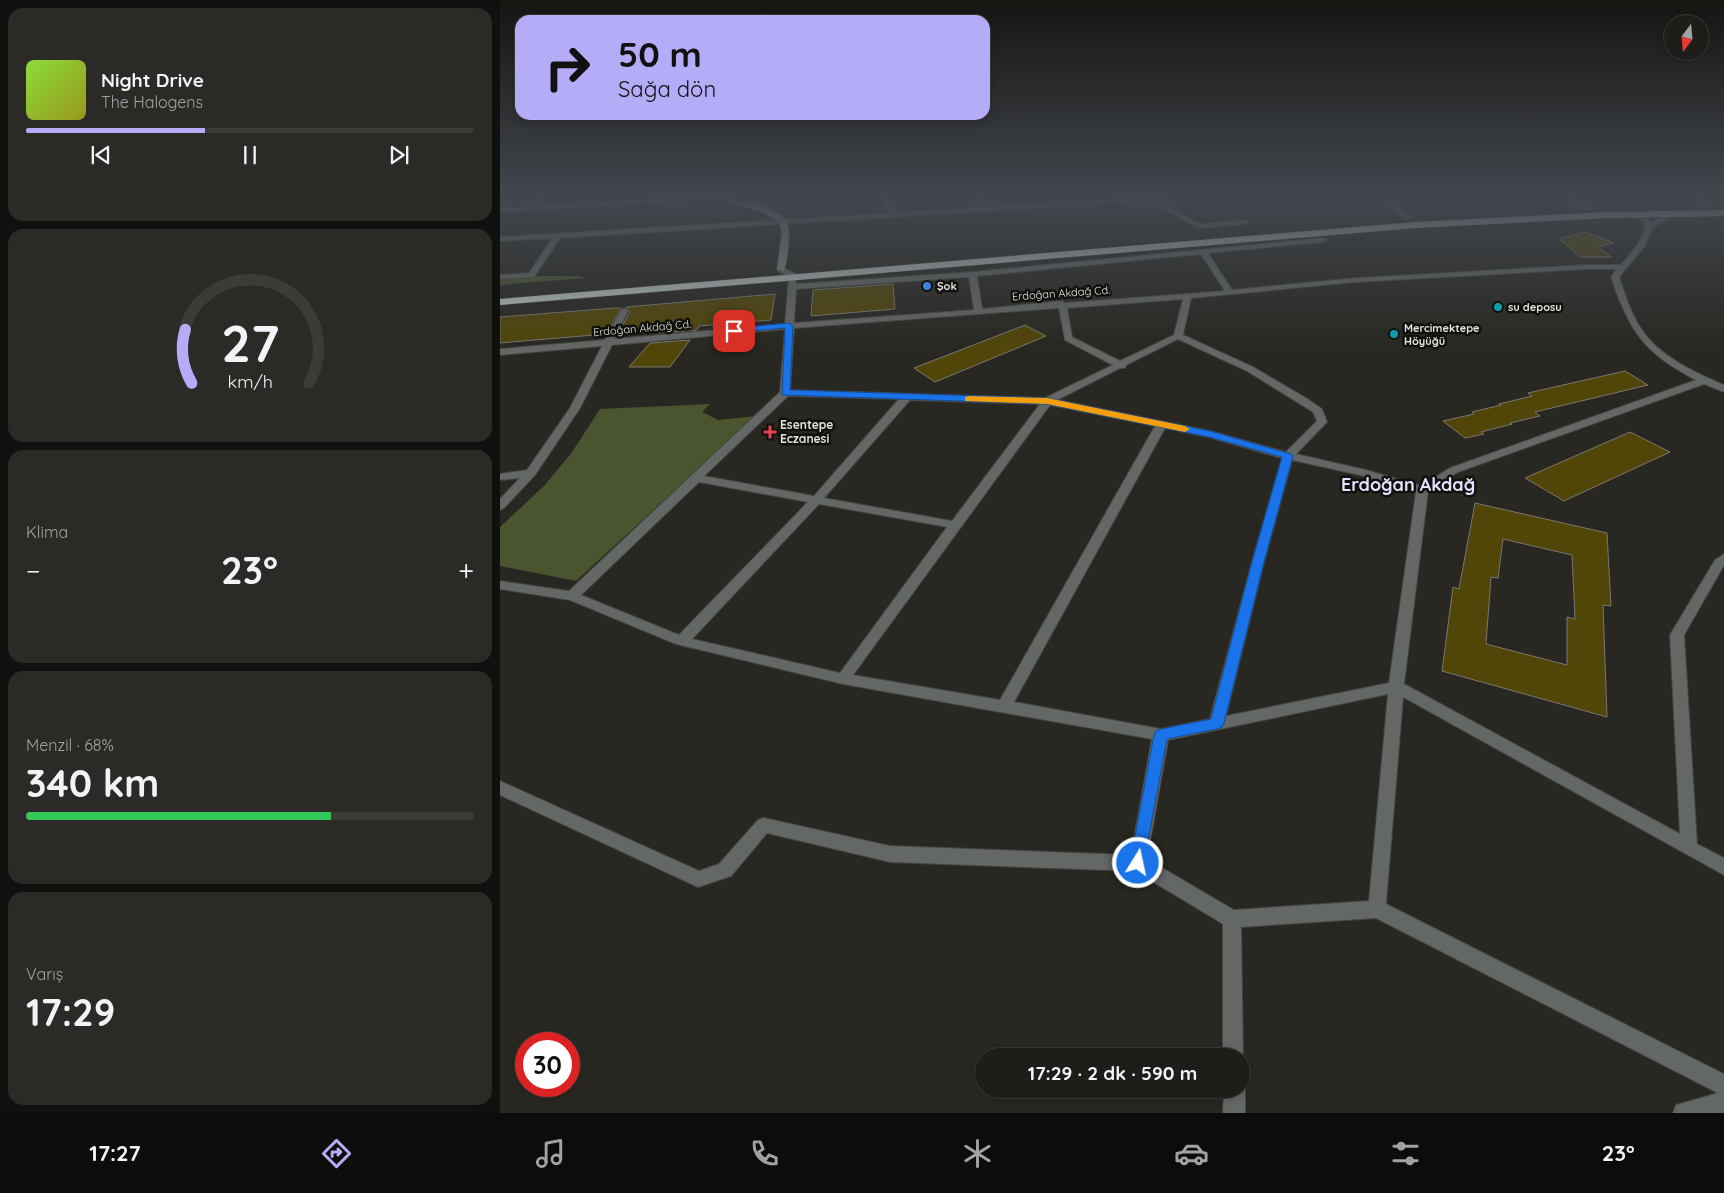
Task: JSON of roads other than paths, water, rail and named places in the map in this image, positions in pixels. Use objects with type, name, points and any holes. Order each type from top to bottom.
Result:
[{"type":"highway","points":[[500,294],[1052,247]]},
{"type":"highway","points":[[500,302],[1147,247]]},
{"type":"street","points":[[500,277],[531,275],[550,247]]},
{"type":"street","points":[[572,596],[785,393],[793,276],[781,269],[783,247]]},
{"type":"street","points":[[791,287],[973,274],[1247,247]]},
{"type":"street","points":[[1640,247],[1615,277],[1625,307],[1640,334],[1653,348],[1704,380],[1724,389]]},
{"type":"street","points":[[1203,251],[1230,293]]},
{"type":"street","name":"Erdoğan Akdağ Cd.","points":[[500,352],[789,326],[1062,304],[1230,293],[1356,280],[1624,267]]},
{"type":"street","points":[[973,274],[978,311]]},
{"type":"street","points":[[843,680],[955,524],[1047,401],[1122,366],[1178,336],[1188,295]]},
{"type":"street","points":[[1062,304],[1068,338],[1122,366]]},
{"type":"street","points":[[500,506],[531,473],[574,408],[624,311]]},
{"type":"street","points":[[1178,336],[1250,368],[1318,411],[1322,422],[1288,456],[1258,562],[1217,723]]},
{"type":"street","points":[[785,393],[1047,401],[1210,434],[1288,456],[1362,472],[1422,490],[1454,470],[1704,380]]},
{"type":"street","points":[[681,641],[817,499],[906,398]]},
{"type":"street","points":[[1004,706],[1161,425]]},
{"type":"street","points":[[500,477],[531,473]]},
{"type":"street","points":[[697,478],[955,524]]},
{"type":"street","points":[[1377,909],[1396,687],[1422,490]]},
{"type":"street","points":[[1689,847],[1677,635],[1719,562],[1724,558]]},
{"type":"street","points":[[500,585],[572,596],[681,641],[843,680],[1004,706],[1161,735],[1396,687],[1724,867]]},
{"type":"street","points":[[1138,863],[1161,735]]},
{"type":"street","points":[[500,788],[698,879],[725,870],[764,825],[890,854],[1138,863],[1232,920],[1377,909],[1724,1085]]},
{"type":"street","points":[[1232,920],[1233,1048]]},
{"type":"street","points":[[1234,1098],[1234,1113]]},
{"type":"street","points":[[1684,1113],[1724,1102]]},
{"type":"place","name":"Şok","points":[[927,286]]},
{"type":"place","name":"su deposu","points":[[1498,307]]},
{"type":"place","name":"Mercimektepe Höyüğü","points":[[1394,334]]},
{"type":"place","name":"Esentepe Eczanesi","points":[[770,432]]},
{"type":"district","name":"Erdoğan Akdağ","points":[[1408,485]]}]
